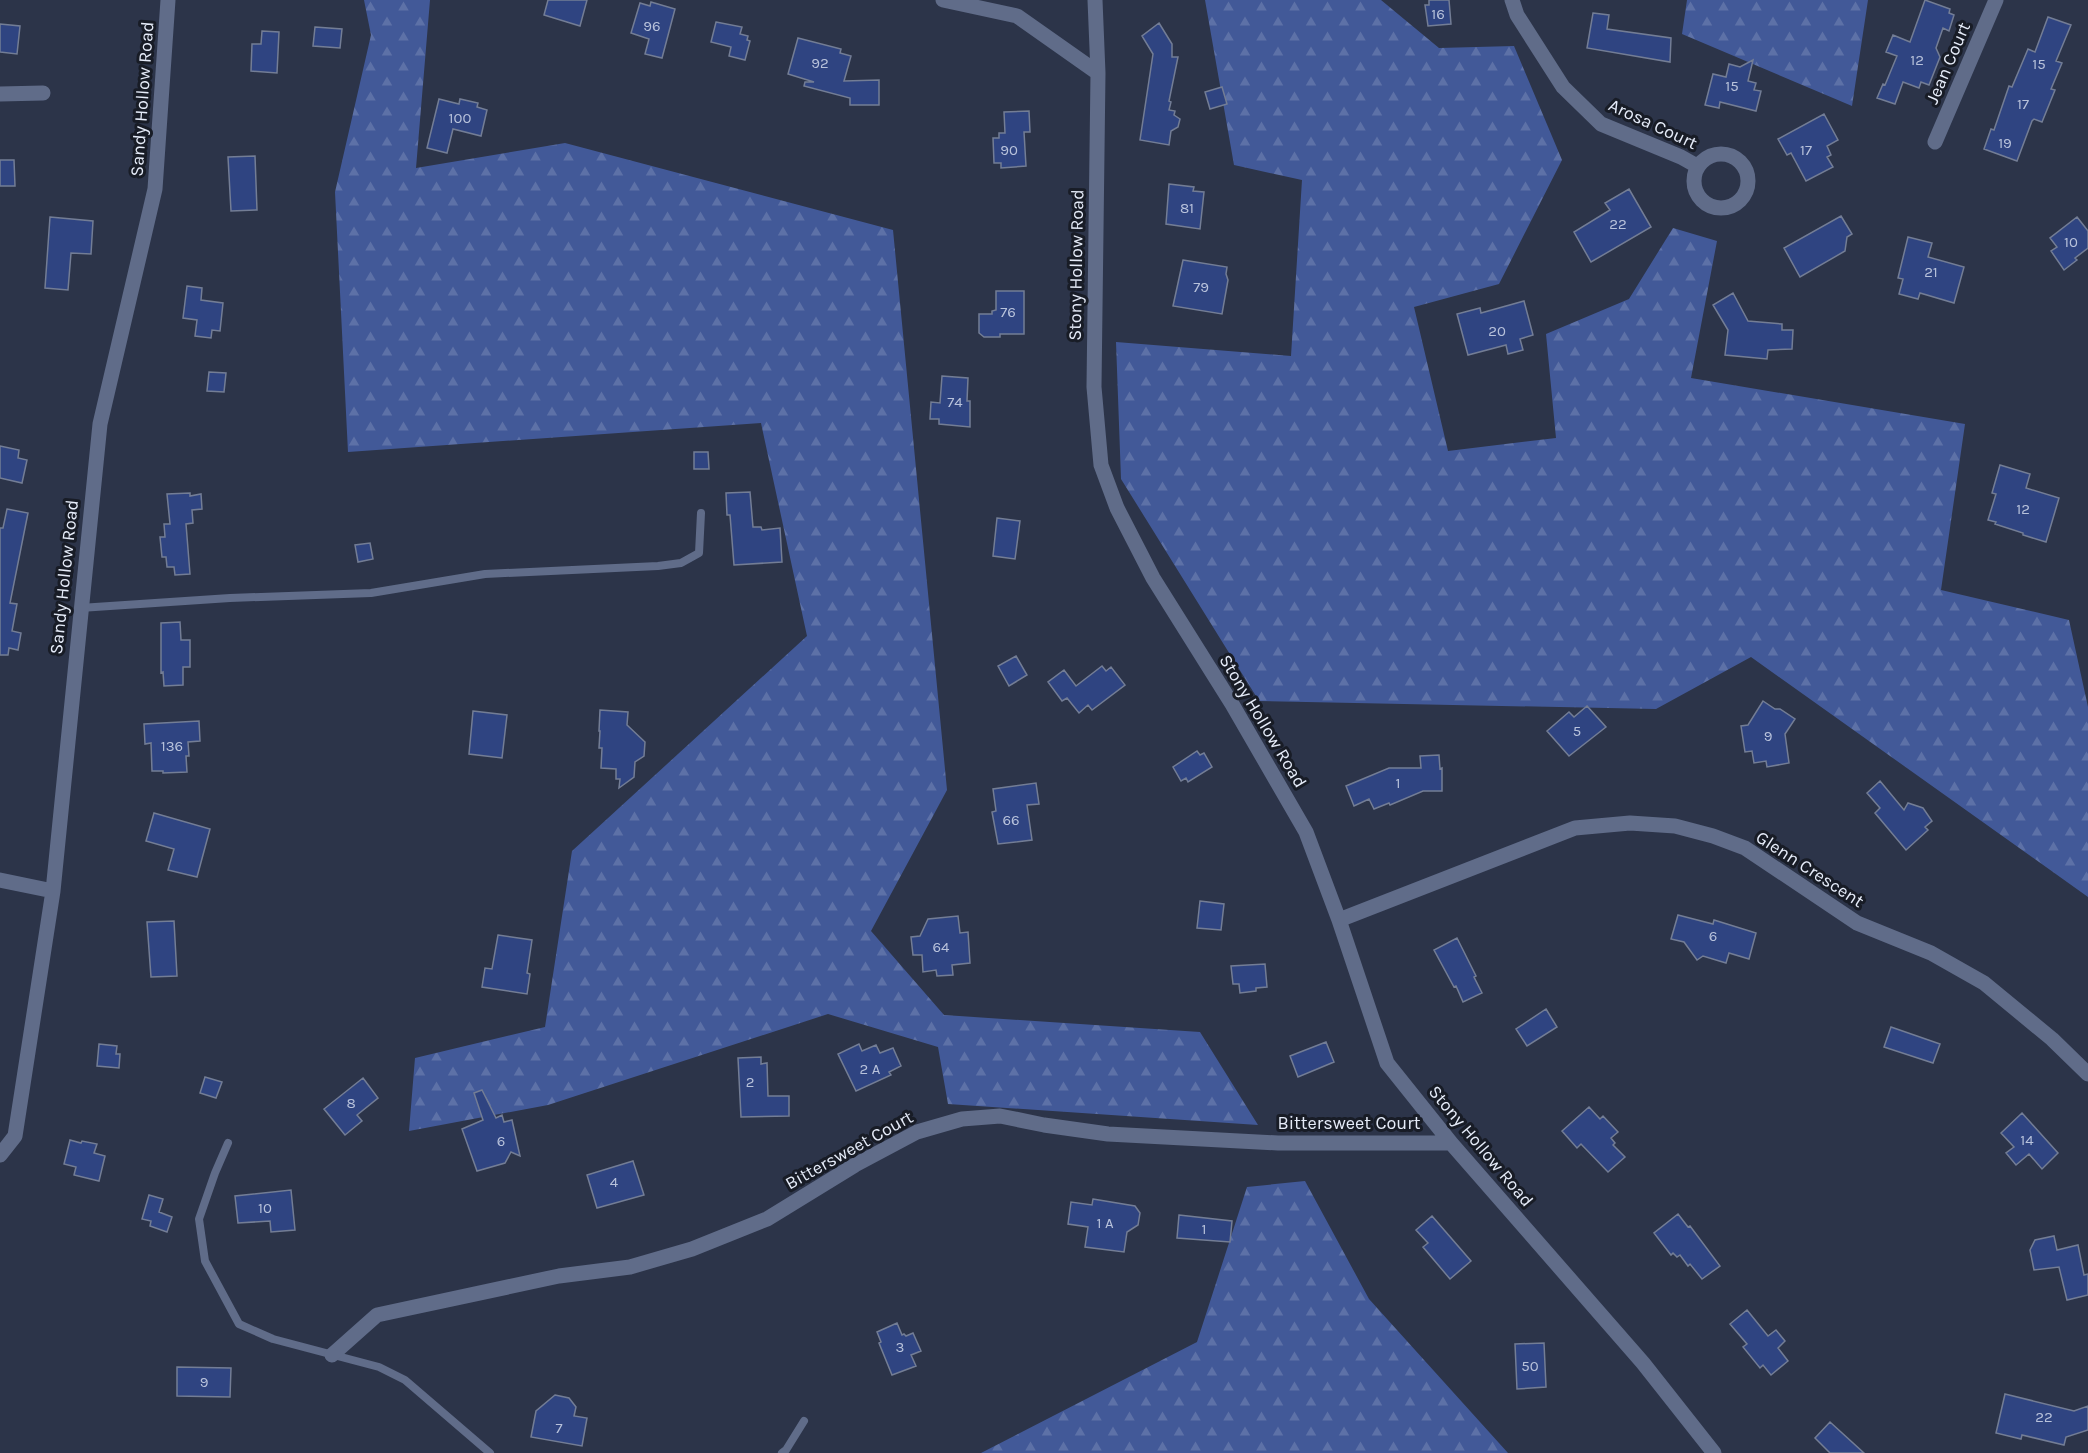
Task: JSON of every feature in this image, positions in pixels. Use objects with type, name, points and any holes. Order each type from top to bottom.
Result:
[{"type":"street","name":"Sandy Hollow Road","points":[[0,1155],[15,1136],[53,891],[100,424],[155,189],[168,0]]},
{"type":"street","points":[[943,0],[1017,16],[1098,73]]},
{"type":"street","name":"Stony Hollow Road","points":[[1095,0],[1098,73],[1094,387],[1101,465],[1117,508],[1153,578],[1232,704],[1306,832],[1340,920],[1387,1063],[1451,1143],[1643,1363],[1714,1453]]},
{"type":"street","name":"Arosa Court","points":[[1512,0],[1517,15],[1563,87],[1601,124],[1681,157],[1697,166]]},
{"type":"street","name":"Jean Court","points":[[1935,142],[1996,0]]},
{"type":"street","points":[[0,94],[43,93]]},
{"type":"street","name":"Glenn Crescent","points":[[1340,920],[1575,828],[1630,823],[1675,826],[1713,836],[1745,848],[1857,923],[1931,953],[1984,983],[2052,1039],[2088,1074]]},
{"type":"street","points":[[0,880],[53,891]]},
{"type":"street","name":"Bittersweet Court","points":[[332,1355],[377,1315],[559,1276],[630,1267],[692,1249],[767,1219],[855,1165],[917,1132],[962,1119],[1000,1116],[1108,1134],[1278,1143],[1451,1143]]},
{"type":"lane","points":[[80,608],[230,598],[371,593],[485,574],[681,563],[699,552],[701,513]]},
{"type":"lane","points":[[228,1143],[199,1219],[206,1261],[239,1324],[273,1339],[379,1367],[405,1380],[490,1453]]},
{"type":"lane","points":[[782,1453],[804,1420]]},
{"type":"green space","points":[[364,0],[430,0],[416,168],[565,143],[893,230],[947,790],[871,931],[944,1015],[1200,1032],[1258,1125],[948,1104],[938,1047],[828,1014],[548,1105],[409,1131],[415,1058],[545,1027],[572,851],[807,636],[761,423],[348,452],[335,192],[371,35]]},
{"type":"green space","points":[[1205,0],[1381,0],[1439,48],[1514,46],[1562,160],[1499,284],[1414,307],[1448,451],[1556,438],[1546,334],[1629,299],[1673,228],[1717,241],[1691,378],[1965,424],[1941,590],[2069,620],[2088,707],[2088,897],[1751,657],[1656,709],[1259,701],[1121,479],[1116,342],[1291,356],[1302,180],[1234,165]]},
{"type":"green space","points":[[1687,0],[1868,0],[1852,106],[1682,34]]},
{"type":"green space","points":[[1305,1181],[1369,1299],[1508,1453],[981,1453],[1197,1342],[1247,1187]]},
{"type":"building","points":[[548,0],[587,0],[580,26],[544,15]]},
{"type":"building","points":[[1429,0],[1449,0],[1451,24],[1428,26],[1425,5],[1429,5]]},
{"type":"building","points":[[1925,0],[1950,9],[1949,13],[1954,15],[1949,31],[1943,28],[1936,48],[1940,57],[1929,85],[1921,82],[1919,88],[1903,82],[1895,104],[1877,98],[1897,56],[1886,52],[1893,35],[1910,42]]},
{"type":"building","points":[[651,2],[675,9],[662,58],[645,54],[649,39],[631,33],[640,3],[650,6]]},
{"type":"building","points":[[1593,13],[1609,15],[1607,29],[1671,38],[1670,62],[1587,48]]},
{"type":"building","points":[[2048,17],[2071,25],[2056,61],[2062,63],[2051,89],[2055,90],[2042,122],[2034,119],[2032,121],[2017,161],[1984,149],[1991,129],[1994,130],[2009,86],[2012,87],[2028,49],[2035,52]]},
{"type":"building","points":[[716,22],[742,27],[740,34],[748,36],[747,40],[750,41],[745,60],[729,56],[731,47],[711,42]]},
{"type":"building","points":[[1159,23],[1172,44],[1172,57],[1178,57],[1169,110],[1175,111],[1174,115],[1180,119],[1178,127],[1171,131],[1169,145],[1140,140],[1153,54],[1142,36]]},
{"type":"building","points":[[0,24],[20,26],[17,54],[0,52]]},
{"type":"building","points":[[315,27],[342,29],[340,48],[313,46]]},
{"type":"building","points":[[262,31],[279,32],[277,73],[251,71],[252,44],[261,44]]},
{"type":"building","points":[[798,38],[841,49],[840,53],[851,56],[844,81],[879,80],[879,105],[850,105],[850,98],[804,86],[805,82],[814,82],[788,74]]},
{"type":"building","points":[[1753,60],[1748,81],[1756,83],[1754,90],[1761,91],[1756,111],[1720,102],[1719,108],[1705,105],[1713,74],[1726,77],[1729,64],[1740,67]]},
{"type":"building","points":[[1222,87],[1227,104],[1210,109],[1205,92]]},
{"type":"building","points":[[439,99],[459,104],[460,99],[478,103],[477,107],[487,110],[481,136],[453,129],[447,153],[427,148]]},
{"type":"building","points":[[1029,111],[1030,132],[1024,132],[1026,166],[1001,168],[1001,163],[994,163],[993,138],[999,138],[999,133],[1005,133],[1004,112]]},
{"type":"building","points":[[1824,114],[1838,140],[1827,146],[1831,155],[1827,157],[1833,167],[1806,181],[1791,153],[1787,155],[1778,139]]},
{"type":"building","points":[[255,156],[257,210],[231,211],[228,157]]},
{"type":"building","points":[[0,160],[14,160],[15,186],[0,186]]},
{"type":"building","points":[[1169,184],[1194,187],[1193,191],[1204,192],[1200,229],[1166,224]]},
{"type":"building","points":[[1629,189],[1651,227],[1591,262],[1574,232],[1610,210],[1605,203]]},
{"type":"building","points":[[1841,216],[1852,234],[1847,237],[1845,251],[1800,277],[1784,248]]},
{"type":"building","points":[[50,217],[93,221],[91,254],[71,253],[68,290],[45,288]]},
{"type":"building","points":[[2077,217],[2088,231],[2088,248],[2064,270],[2051,251],[2057,247],[2050,238]]},
{"type":"building","points":[[1908,237],[1932,243],[1928,257],[1964,267],[1954,303],[1920,293],[1918,299],[1899,294],[1903,279],[1898,278]]},
{"type":"building","points":[[1183,260],[1227,267],[1228,280],[1222,314],[1173,306]]},
{"type":"building","points":[[187,286],[202,288],[201,300],[223,303],[220,331],[212,330],[211,338],[195,336],[197,320],[183,318]]},
{"type":"building","points":[[996,291],[1024,291],[1024,334],[984,337],[979,333],[979,314],[992,314],[992,311],[996,310]]},
{"type":"building","points":[[1733,293],[1748,321],[1782,324],[1782,330],[1793,330],[1792,349],[1768,350],[1767,359],[1725,355],[1728,330],[1713,305]]},
{"type":"building","points":[[1524,301],[1533,335],[1520,339],[1523,350],[1508,354],[1506,345],[1468,355],[1457,314],[1480,308],[1481,313]]},
{"type":"building","points":[[209,372],[226,373],[224,392],[207,391]]},
{"type":"building","points":[[942,376],[968,378],[967,401],[970,401],[970,427],[939,424],[939,419],[930,419],[931,402],[940,403]]},
{"type":"building","points":[[0,446],[19,450],[18,458],[27,460],[22,483],[0,478]]},
{"type":"building","points":[[694,452],[708,452],[709,469],[694,469]]},
{"type":"building","points":[[2000,465],[2030,474],[2026,488],[2059,498],[2046,542],[1988,520],[1996,494],[1992,493]]},
{"type":"building","points":[[750,492],[753,527],[761,527],[762,530],[780,528],[782,562],[734,565],[726,493]]},
{"type":"building","points":[[190,493],[190,496],[201,494],[202,509],[192,510],[193,523],[186,524],[190,574],[175,575],[174,567],[167,567],[166,557],[162,557],[160,537],[165,537],[164,524],[170,524],[167,494]]},
{"type":"building","points":[[7,509],[28,513],[10,603],[17,604],[12,631],[21,633],[18,650],[9,648],[8,655],[0,655],[0,528],[3,528]]},
{"type":"building","points":[[997,518],[1020,521],[1015,559],[993,556]]},
{"type":"building","points":[[370,543],[373,559],[358,562],[355,545]]},
{"type":"building","points":[[180,622],[181,640],[190,640],[190,667],[183,667],[183,685],[164,686],[163,672],[161,673],[161,623]]},
{"type":"building","points":[[1016,656],[1027,675],[1009,686],[998,666]]},
{"type":"building","points":[[1102,666],[1106,671],[1111,667],[1125,685],[1092,710],[1088,705],[1079,713],[1067,698],[1062,701],[1048,682],[1064,670],[1076,686]]},
{"type":"building","points":[[1763,701],[1795,719],[1785,734],[1789,763],[1767,767],[1766,761],[1754,763],[1752,751],[1745,752],[1741,726],[1748,725]]},
{"type":"building","points":[[1587,706],[1606,727],[1569,756],[1547,731],[1569,712],[1574,717]]},
{"type":"building","points":[[600,710],[628,712],[627,725],[645,742],[644,756],[635,762],[634,777],[619,788],[620,779],[616,779],[616,769],[601,768]]},
{"type":"building","points":[[473,711],[507,715],[502,758],[469,754]]},
{"type":"building","points":[[199,721],[200,741],[188,742],[187,772],[152,771],[151,743],[145,744],[144,724]]},
{"type":"building","points":[[1197,751],[1200,755],[1204,753],[1212,767],[1188,782],[1186,778],[1181,781],[1173,767]]},
{"type":"building","points":[[1439,755],[1440,769],[1442,768],[1442,791],[1423,791],[1374,809],[1369,799],[1354,806],[1346,786],[1389,768],[1421,768],[1420,756]]},
{"type":"building","points":[[1880,781],[1904,810],[1908,803],[1923,808],[1932,821],[1925,827],[1928,830],[1906,850],[1875,813],[1880,808],[1867,793]]},
{"type":"building","points":[[1036,783],[1039,804],[1027,805],[1032,840],[998,844],[992,812],[996,811],[993,789]]},
{"type":"building","points":[[154,813],[210,829],[197,877],[168,870],[174,849],[146,841]]},
{"type":"building","points":[[1200,901],[1224,904],[1221,930],[1197,928]]},
{"type":"building","points":[[1678,915],[1713,924],[1714,920],[1756,933],[1749,959],[1729,953],[1726,963],[1703,956],[1697,960],[1684,942],[1671,939]]},
{"type":"building","points":[[958,916],[960,933],[968,932],[970,963],[952,965],[953,975],[937,976],[936,970],[923,972],[922,955],[913,955],[911,937],[920,936],[928,919]]},
{"type":"building","points":[[174,921],[177,976],[151,977],[147,922]]},
{"type":"building","points":[[498,935],[532,940],[527,973],[530,974],[527,994],[482,987],[485,968],[492,969]]},
{"type":"building","points":[[1457,938],[1482,993],[1463,1002],[1434,950]]},
{"type":"building","points":[[1265,964],[1267,987],[1240,993],[1239,984],[1233,984],[1231,966]]},
{"type":"building","points":[[1546,1009],[1557,1027],[1527,1046],[1516,1029]]},
{"type":"building","points":[[1891,1027],[1940,1044],[1933,1063],[1884,1047]]},
{"type":"building","points":[[1326,1042],[1334,1062],[1298,1077],[1290,1056]]},
{"type":"building","points":[[99,1044],[117,1046],[116,1054],[120,1054],[119,1068],[97,1066]]},
{"type":"building","points":[[859,1044],[862,1051],[876,1045],[880,1053],[893,1048],[901,1066],[889,1072],[891,1075],[856,1091],[838,1054]]},
{"type":"building","points":[[761,1057],[761,1064],[767,1063],[768,1096],[789,1096],[789,1116],[741,1117],[738,1058]]},
{"type":"building","points":[[205,1077],[222,1082],[216,1098],[200,1093]]},
{"type":"building","points":[[363,1078],[378,1098],[357,1115],[362,1121],[345,1135],[324,1109]]},
{"type":"building","points":[[482,1090],[496,1118],[502,1115],[504,1122],[512,1120],[520,1156],[511,1152],[505,1163],[477,1171],[462,1129],[483,1120],[474,1093]]},
{"type":"building","points":[[1589,1107],[1600,1119],[1603,1116],[1618,1132],[1611,1138],[1615,1143],[1613,1145],[1625,1157],[1608,1172],[1581,1144],[1577,1148],[1562,1131]]},
{"type":"building","points":[[2022,1113],[2058,1153],[2042,1169],[2029,1154],[2016,1165],[2006,1153],[2014,1147],[2001,1133]]},
{"type":"building","points":[[70,1140],[97,1144],[94,1153],[105,1156],[99,1181],[74,1175],[76,1167],[64,1164]]},
{"type":"building","points":[[633,1161],[644,1195],[597,1208],[587,1175]]},
{"type":"building","points":[[291,1190],[295,1230],[271,1232],[270,1221],[238,1223],[235,1196]]},
{"type":"building","points":[[149,1195],[163,1199],[159,1212],[172,1217],[167,1232],[150,1226],[151,1221],[142,1219]]},
{"type":"building","points":[[1093,1199],[1135,1206],[1140,1213],[1138,1225],[1127,1232],[1124,1252],[1085,1247],[1088,1227],[1068,1224],[1071,1202],[1092,1205]]},
{"type":"building","points":[[1678,1214],[1720,1266],[1702,1279],[1680,1255],[1677,1257],[1673,1253],[1671,1255],[1654,1233]]},
{"type":"building","points":[[1179,1215],[1232,1221],[1230,1242],[1177,1238]]},
{"type":"building","points":[[1432,1216],[1471,1261],[1450,1279],[1423,1247],[1428,1243],[1416,1230]]},
{"type":"building","points":[[2054,1236],[2057,1250],[2078,1245],[2084,1275],[2088,1274],[2088,1295],[2067,1300],[2059,1267],[2034,1270],[2030,1250],[2035,1240]]},
{"type":"building","points":[[1747,1310],[1768,1336],[1776,1330],[1785,1341],[1778,1348],[1788,1361],[1771,1375],[1763,1365],[1760,1368],[1743,1347],[1747,1344],[1730,1324]]},
{"type":"building","points":[[897,1323],[902,1335],[913,1333],[921,1351],[911,1355],[916,1366],[892,1375],[877,1332]]},
{"type":"building","points":[[1544,1343],[1546,1387],[1517,1389],[1515,1344]]},
{"type":"building","points":[[177,1367],[231,1368],[230,1397],[177,1396]]},
{"type":"building","points":[[2005,1394],[2074,1411],[2088,1406],[2088,1430],[2066,1437],[2064,1445],[2022,1435],[2021,1439],[1996,1433]]},
{"type":"building","points":[[555,1395],[569,1398],[576,1407],[574,1416],[587,1418],[582,1446],[531,1437],[536,1411]]},
{"type":"building","points":[[1830,1422],[1864,1453],[1830,1453],[1815,1438]]}]
